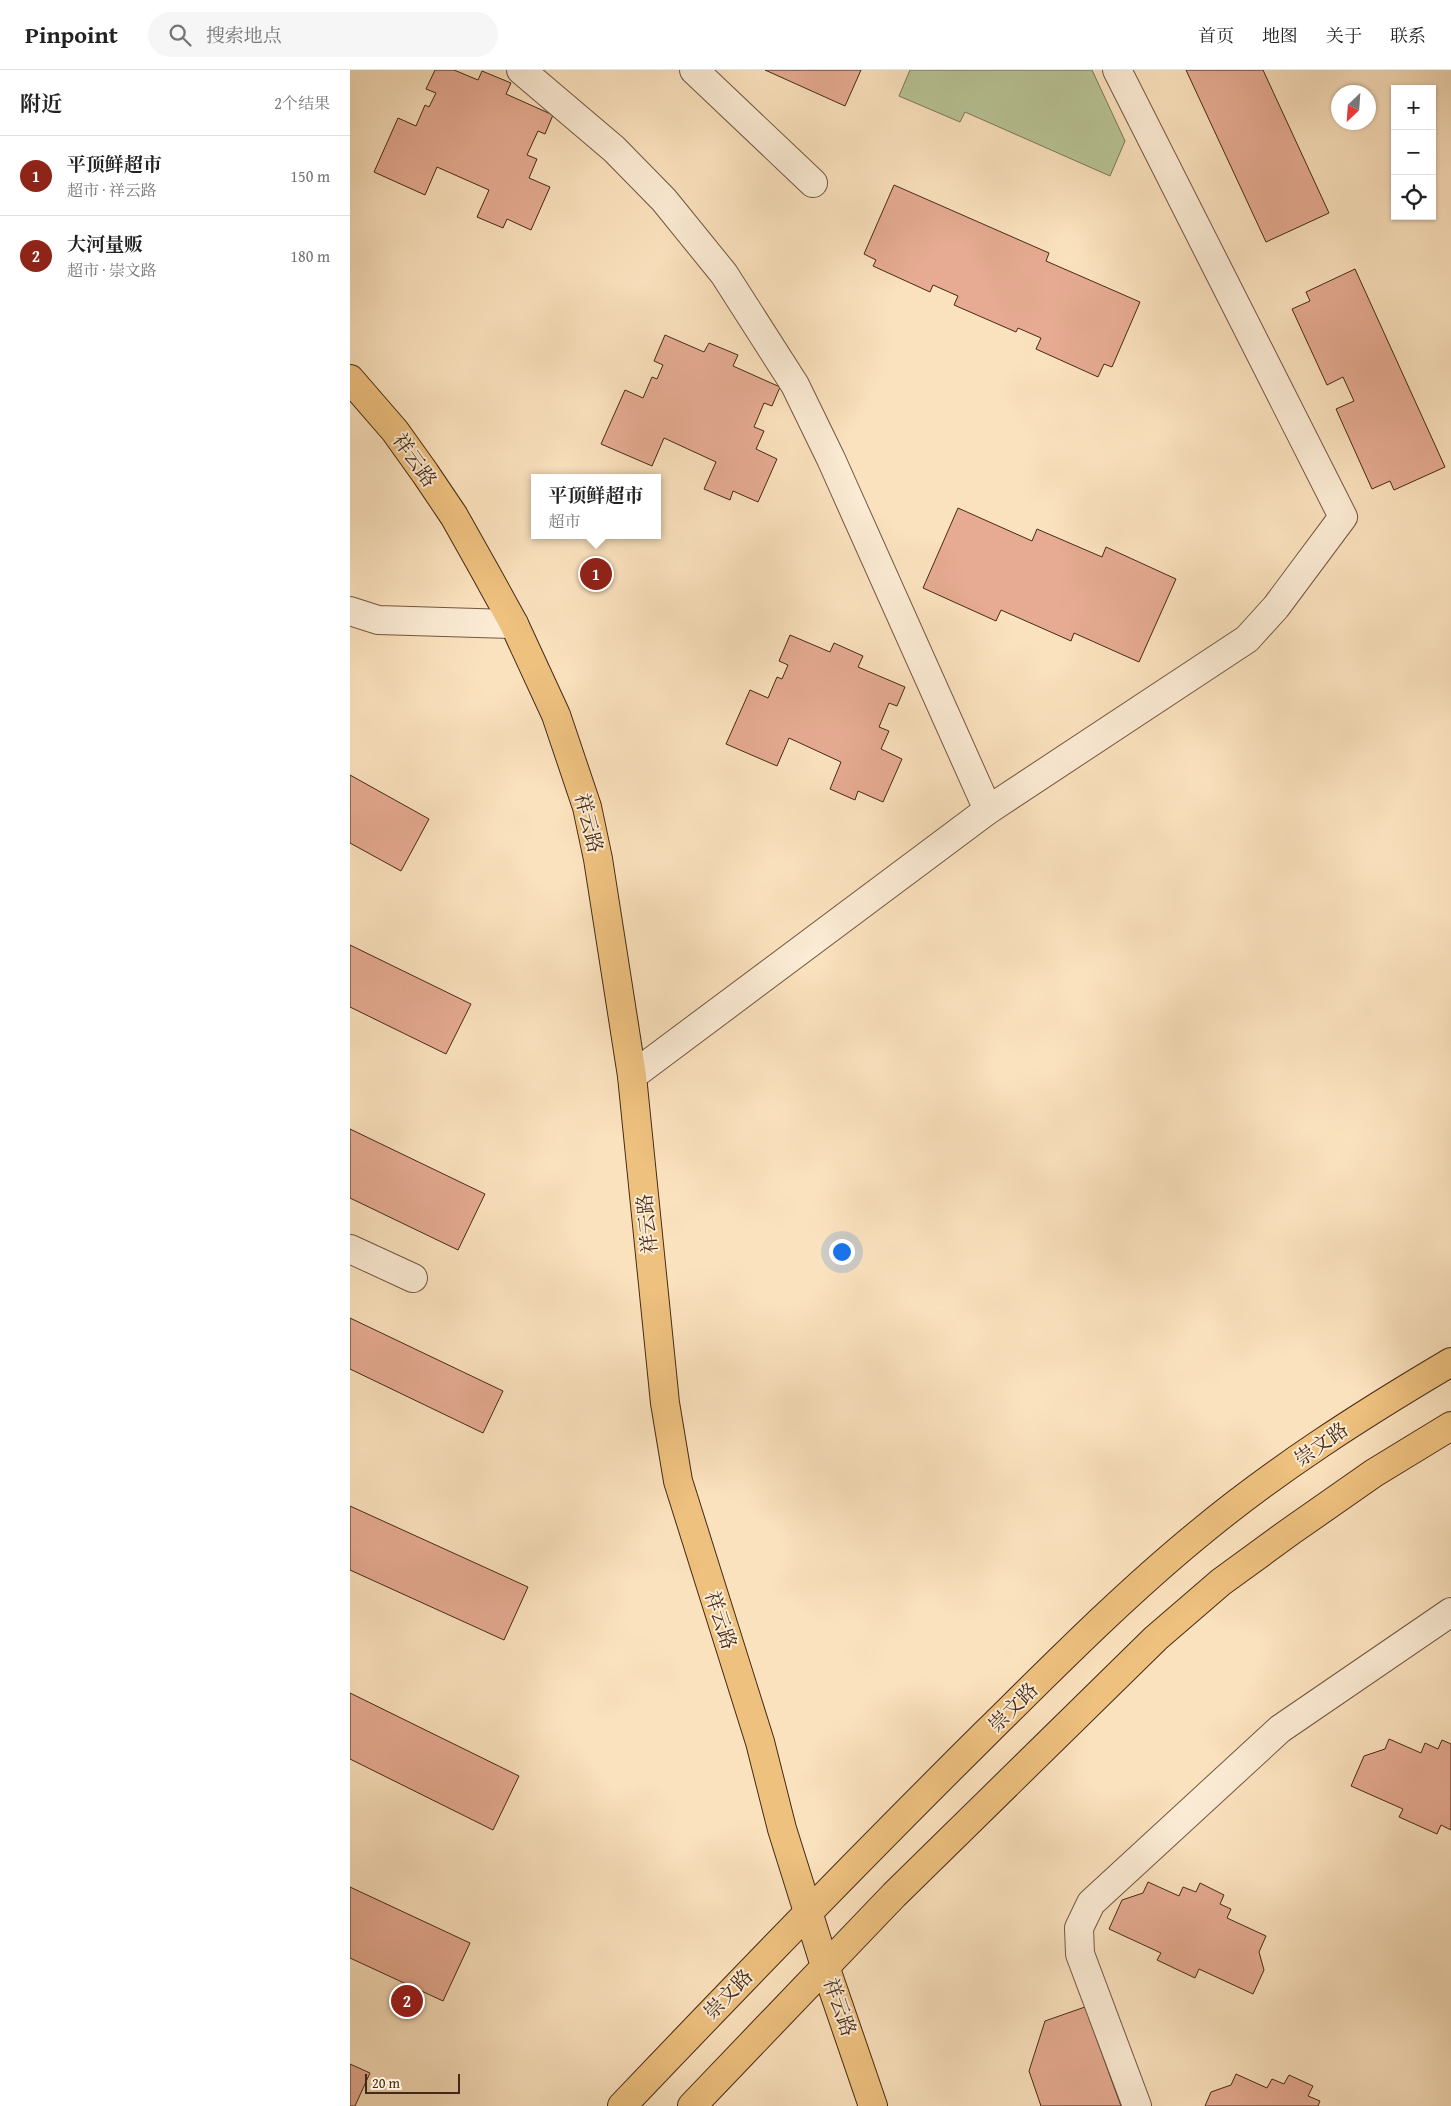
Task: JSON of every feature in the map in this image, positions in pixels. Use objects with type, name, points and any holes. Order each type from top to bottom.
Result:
[{"type":"main road","name":"祥云路","points":[[350,379],[395,431],[435,487],[454,516],[514,624],[556,715],[587,807],[598,859],[632,1076],[665,1403],[678,1481],[760,1742],[782,1829],[809,1910],[825,1966],[873,2106]]},
{"type":"main road","name":"崇文路","points":[[622,2106],[809,1910],[1117,1605],[1197,1534],[1289,1466],[1374,1407],[1451,1362]]},
{"type":"main road","points":[[692,2106],[894,1895],[1156,1638],[1221,1582],[1374,1473],[1451,1426]]},
{"type":"street","points":[[521,70],[614,149],[664,200],[724,274],[794,385],[830,459],[988,810]]},
{"type":"street","points":[[694,70],[813,183]]},
{"type":"street","points":[[632,1076],[988,810],[1247,639],[1276,608],[1343,517],[1117,70]]},
{"type":"street","points":[[350,611],[378,620],[514,624]]},
{"type":"street","points":[[350,1249],[413,1278]]},
{"type":"street","points":[[1136,2106],[1080,1954],[1079,1928],[1091,1903],[1280,1729],[1451,1612]]},
{"type":"green space","points":[[910,70],[1092,70],[1125,141],[1110,176],[965,112],[960,122],[899,96]]},
{"type":"building","points":[[435,70],[454,70],[478,80],[482,71],[511,83],[506,94],[553,115],[545,134],[538,131],[527,155],[537,159],[529,178],[550,187],[531,230],[507,219],[503,228],[477,217],[489,190],[437,167],[425,195],[374,172],[398,118],[416,126],[425,105],[429,107],[436,93],[426,89]]},
{"type":"building","points":[[765,70],[861,70],[845,106]]},
{"type":"building","points":[[1186,70],[1263,70],[1329,213],[1266,242]]},
{"type":"building","points":[[894,185],[1049,253],[1046,261],[1140,302],[1112,367],[1104,364],[1098,377],[1036,349],[1041,338],[1018,328],[1016,332],[954,305],[958,296],[933,285],[930,292],[873,266],[876,260],[864,254]]},
{"type":"building","points":[[1355,269],[1445,467],[1394,490],[1390,481],[1372,489],[1336,409],[1354,401],[1343,377],[1327,385],[1292,309],[1310,301],[1306,292]]},
{"type":"building","points":[[665,335],[704,352],[709,343],[738,355],[733,366],[780,387],[772,406],[764,403],[754,427],[764,431],[756,449],[777,459],[758,502],[733,491],[730,500],[704,489],[716,462],[664,438],[652,466],[601,444],[625,390],[643,398],[652,377],[657,379],[663,365],[654,361]]},
{"type":"building","points":[[958,508],[1032,541],[1037,529],[1102,557],[1106,547],[1176,579],[1139,662],[1074,633],[1071,641],[1001,610],[996,621],[923,588]]},
{"type":"building","points":[[790,635],[830,652],[834,643],[863,656],[858,667],[905,687],[897,706],[889,703],[879,727],[889,731],[881,749],[902,759],[883,802],[858,791],[855,800],[830,789],[841,762],[789,738],[777,766],[726,744],[750,690],[768,698],[777,677],[782,679],[788,665],[779,661]]},
{"type":"building","points":[[350,775],[429,819],[401,871],[350,843]]},
{"type":"building","points":[[350,945],[471,1004],[446,1054],[350,1007]]},
{"type":"building","points":[[350,1129],[485,1194],[458,1250],[350,1198]]},
{"type":"building","points":[[350,1318],[503,1391],[483,1433],[350,1369]]},
{"type":"building","points":[[350,1506],[528,1587],[504,1640],[350,1570]]},
{"type":"building","points":[[350,1693],[519,1776],[493,1830],[350,1759]]},
{"type":"building","points":[[1389,1739],[1421,1753],[1425,1743],[1438,1749],[1442,1740],[1451,1744],[1451,1830],[1441,1825],[1437,1834],[1399,1817],[1403,1809],[1351,1786],[1364,1756],[1385,1749]]},
{"type":"building","points":[[1148,1882],[1179,1896],[1183,1887],[1196,1892],[1200,1883],[1224,1895],[1220,1904],[1231,1909],[1227,1918],[1266,1936],[1259,1952],[1264,1970],[1253,1994],[1199,1969],[1195,1978],[1157,1960],[1161,1953],[1109,1929],[1122,1900],[1143,1893]]},
{"type":"building","points":[[350,1887],[470,1943],[443,2001],[350,1958]]},
{"type":"building","points":[[1085,2007],[1121,2106],[1041,2106],[1029,2071],[1045,2021]]},
{"type":"building","points":[[350,2064],[370,2073],[355,2106],[350,2106]]},
{"type":"building","points":[[1236,2074],[1267,2088],[1272,2079],[1284,2084],[1289,2075],[1313,2086],[1308,2096],[1320,2101],[1318,2106],[1205,2106],[1211,2092],[1231,2085]]},
{"type":"place","name":"平顶鲜超市","points":[[596,574]]},
{"type":"place","name":"大河量贩","points":[[407,2001]]}]
